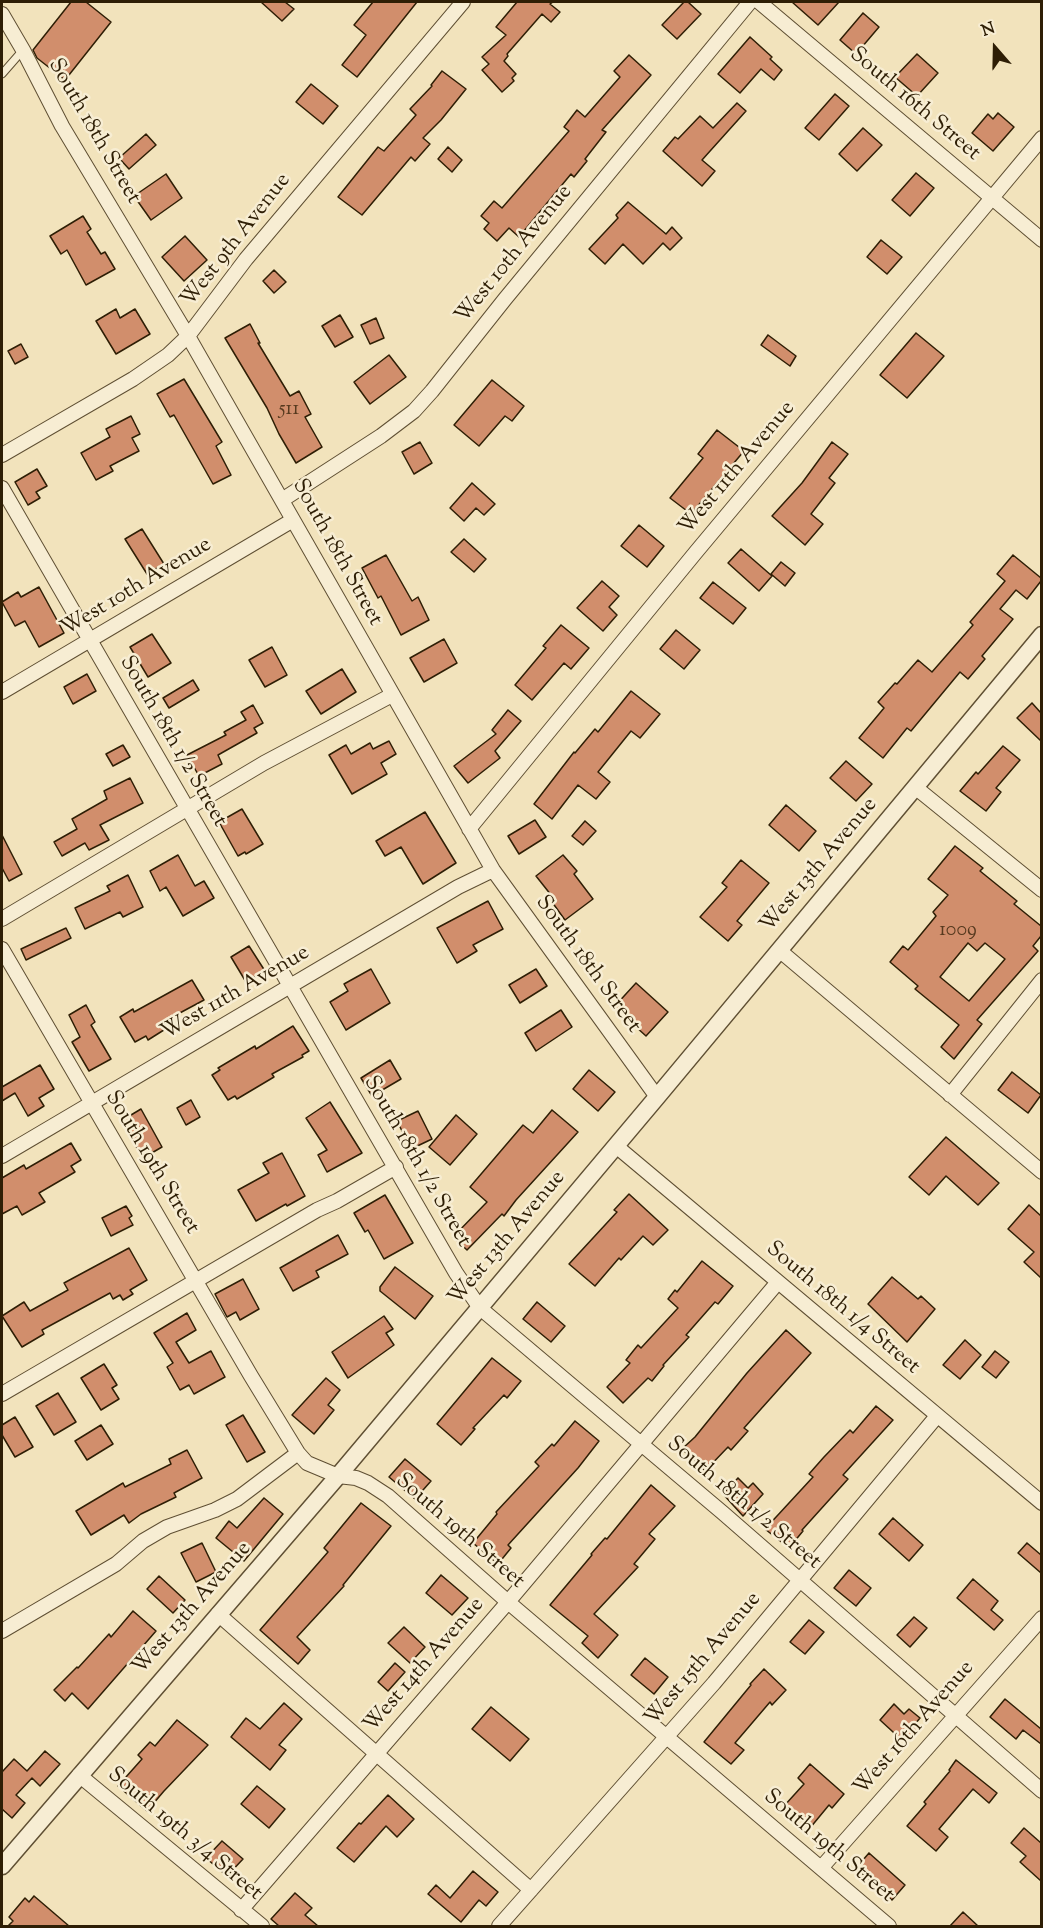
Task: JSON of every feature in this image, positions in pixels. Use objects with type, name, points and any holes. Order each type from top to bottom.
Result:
[{"type":"street","name":"West 9th Avenue","points":[[2,455],[133,380],[168,356],[188,336],[246,258],[463,2]]},
{"type":"street","name":"West 10th Avenue","points":[[282,500],[381,436],[414,411],[750,2]]},
{"type":"street","name":"South 16th Street","points":[[759,2],[1041,240]]},
{"type":"street","name":"South 18th Street","points":[[2,14],[62,126],[188,336],[493,870],[657,1097]]},
{"type":"street","name":"West 11th Avenue","points":[[469,829],[1041,138]]},
{"type":"street","name":"South 18th 1/2 Street","points":[[2,488],[456,1274],[480,1308],[723,1513],[1041,1791]]},
{"type":"street","name":"West 10th Avenue","points":[[2,692],[293,520]]},
{"type":"street","name":"West 13th Avenue","points":[[2,1866],[480,1308],[1041,635]]},
{"type":"street","points":[[2,919],[264,763],[392,695]]},
{"type":"street","points":[[915,787],[1041,890]]},
{"type":"street","name":"West 11th Avenue","points":[[2,1155],[458,887],[493,870]]},
{"type":"street","name":"South 19th Street","points":[[2,949],[251,1377],[298,1453],[307,1463],[338,1476],[356,1478],[388,1496],[508,1602],[889,1926]]},
{"type":"street","points":[[779,950],[1041,1172]]},
{"type":"street","points":[[950,1095],[1041,980]]},
{"type":"street","name":"South 18th 1/4 Street","points":[[616,1146],[1041,1503]]},
{"type":"street","points":[[2,1394],[317,1209],[337,1201],[396,1167]]},
{"type":"street","name":"West 14th Avenue","points":[[241,1910],[642,1446],[778,1282]]},
{"type":"street","name":"West 15th Avenue","points":[[499,1926],[666,1737],[937,1416]]},
{"type":"street","points":[[2,1631],[116,1564],[143,1541],[167,1527],[215,1510],[237,1499],[298,1453]]},
{"type":"street","points":[[218,1614],[531,1890]]},
{"type":"street","name":"West 16th Avenue","points":[[821,1868],[1041,1618]]},
{"type":"street","name":"South 19th 3/4 Street","points":[[80,1775],[261,1926]]},
{"type":"lane","points":[[2,74],[23,50]]},
{"type":"building","points":[[71,2],[86,2],[111,22],[65,80],[37,58],[33,50]]},
{"type":"building","points":[[261,2],[285,2],[294,9],[282,21]]},
{"type":"building","points":[[373,2],[417,2],[357,77],[342,65],[366,35],[354,25]]},
{"type":"building","points":[[517,2],[553,2],[550,4],[560,12],[551,22],[542,14],[507,54],[504,61],[516,74],[512,78],[514,81],[502,92],[482,70],[489,64],[482,57],[506,35],[496,27]]},
{"type":"building","points":[[684,2],[688,2],[701,14],[677,39],[662,25]]},
{"type":"building","points":[[792,2],[839,2],[818,25]]},
{"type":"building","points":[[863,13],[879,27],[856,54],[840,40]]},
{"type":"building","points":[[750,37],[772,57],[770,59],[782,70],[774,80],[761,69],[740,93],[718,74]]},
{"type":"building","points":[[917,54],[938,73],[917,96],[895,77]]},
{"type":"building","points":[[629,55],[651,75],[602,130],[606,132],[574,177],[571,174],[519,237],[509,228],[497,241],[484,229],[489,223],[481,216],[494,201],[502,208],[569,131],[564,127],[577,110],[585,117],[620,77],[614,71]]},
{"type":"building","points":[[442,71],[466,89],[423,138],[430,144],[415,161],[411,157],[362,215],[338,197],[378,147],[384,151],[416,115],[410,109],[432,86]]},
{"type":"building","points":[[311,84],[338,106],[323,124],[296,102]]},
{"type":"building","points":[[835,94],[849,106],[819,140],[805,128]]},
{"type":"building","points":[[737,103],[746,111],[702,160],[715,171],[702,186],[663,151],[675,137],[678,139],[700,116],[713,128]]},
{"type":"building","points":[[998,113],[1014,127],[993,151],[972,133],[988,114],[993,119]]},
{"type":"building","points":[[863,128],[882,145],[857,171],[839,154]]},
{"type":"building","points":[[146,134],[156,145],[129,169],[119,158]]},
{"type":"building","points":[[448,147],[462,160],[452,172],[438,159]]},
{"type":"building","points":[[916,173],[934,188],[910,216],[892,200]]},
{"type":"building","points":[[166,174],[182,198],[151,220],[134,196]]},
{"type":"building","points":[[628,202],[666,234],[672,227],[682,238],[670,250],[663,243],[643,264],[623,244],[605,264],[589,249],[618,218],[616,215]]},
{"type":"building","points":[[83,216],[91,229],[87,232],[101,254],[105,252],[115,269],[86,285],[67,250],[61,254],[50,236]]},
{"type":"building","points":[[185,236],[207,260],[184,281],[162,257]]},
{"type":"building","points":[[881,240],[902,257],[887,274],[867,257]]},
{"type":"building","points":[[274,270],[286,282],[274,293],[263,281]]},
{"type":"building","points":[[116,309],[120,318],[135,309],[150,334],[116,354],[96,321]]},
{"type":"building","points":[[340,315],[353,337],[335,347],[322,326]]},
{"type":"building","points":[[376,318],[384,338],[370,344],[361,325]]},
{"type":"building","points":[[250,324],[260,343],[258,343],[290,396],[299,391],[311,414],[305,417],[322,447],[296,463],[267,408],[225,338]]},
{"type":"building","points":[[916,333],[944,356],[907,398],[880,375]]},
{"type":"building","points":[[768,335],[796,356],[790,366],[761,345]]},
{"type":"building","points":[[21,344],[28,357],[15,364],[8,351]]},
{"type":"building","points":[[389,355],[406,377],[370,404],[354,382]]},
{"type":"building","points":[[184,379],[222,442],[216,446],[231,475],[213,484],[174,415],[170,417],[157,394]]},
{"type":"building","points":[[492,380],[524,406],[512,421],[505,416],[479,446],[454,425]]},
{"type":"building","points":[[131,416],[140,434],[132,438],[139,451],[110,466],[113,471],[96,480],[81,453],[110,437],[106,429]]},
{"type":"building","points":[[717,430],[744,451],[691,514],[670,498],[703,458],[698,454]]},
{"type":"building","points":[[420,442],[432,463],[414,474],[402,452]]},
{"type":"building","points":[[832,442],[848,454],[829,478],[835,483],[811,514],[823,524],[805,545],[772,516],[802,483]]},
{"type":"building","points":[[37,469],[47,486],[36,492],[40,498],[28,505],[15,482]]},
{"type":"building","points":[[472,483],[495,504],[484,515],[476,508],[464,521],[450,508]]},
{"type":"building","points":[[639,525],[664,546],[647,567],[621,546]]},
{"type":"building","points":[[142,529],[164,564],[147,574],[125,539]]},
{"type":"building","points":[[464,539],[486,559],[474,572],[451,552]]},
{"type":"building","points":[[741,549],[772,576],[759,591],[728,563]]},
{"type":"building","points":[[386,555],[412,601],[418,597],[429,620],[401,635],[381,596],[378,598],[362,568]]},
{"type":"building","points":[[1013,555],[1041,578],[1041,581],[1027,599],[1016,590],[1000,609],[1013,619],[982,656],[985,659],[968,679],[960,672],[911,731],[907,728],[883,758],[859,738],[884,708],[878,702],[918,660],[932,672],[973,625],[970,622],[1005,581],[997,574]]},
{"type":"building","points":[[781,562],[795,573],[785,586],[771,574]]},
{"type":"building","points":[[602,581],[619,596],[609,607],[617,615],[603,631],[577,608]]},
{"type":"building","points":[[713,582],[746,608],[733,624],[700,598]]},
{"type":"building","points":[[39,587],[64,633],[39,647],[25,621],[15,626],[2,602],[18,592],[21,597]]},
{"type":"building","points":[[561,625],[589,648],[571,669],[564,663],[532,700],[515,685],[546,648],[543,646]]},
{"type":"building","points":[[676,630],[700,650],[684,669],[660,649]]},
{"type":"building","points":[[152,634],[171,663],[148,677],[130,647]]},
{"type":"building","points":[[444,639],[457,663],[424,682],[410,658]]},
{"type":"building","points":[[272,647],[287,675],[265,687],[249,660]]},
{"type":"building","points":[[342,669],[356,692],[321,714],[306,691]]},
{"type":"building","points":[[87,674],[96,691],[73,704],[64,687]]},
{"type":"building","points":[[193,680],[199,690],[169,708],[163,698]]},
{"type":"building","points":[[631,691],[660,714],[640,738],[631,731],[598,772],[610,782],[596,799],[578,785],[552,819],[534,804],[574,752],[595,729],[598,732]]},
{"type":"building","points":[[1032,703],[1041,713],[1041,741],[1017,718]]},
{"type":"building","points":[[253,705],[263,723],[254,728],[257,733],[218,755],[222,764],[199,776],[187,755],[226,735],[224,732],[246,720],[241,712]]},
{"type":"building","points":[[508,710],[521,721],[495,751],[500,758],[468,783],[454,766],[496,734],[492,730]]},
{"type":"building","points":[[389,741],[396,754],[381,763],[387,774],[352,794],[329,755],[346,745],[351,754],[370,743],[373,749]]},
{"type":"building","points":[[123,745],[130,757],[113,766],[106,754]]},
{"type":"building","points":[[1003,746],[1020,760],[996,788],[1001,792],[986,811],[960,791]]},
{"type":"building","points":[[846,761],[872,784],[856,801],[830,778]]},
{"type":"building","points":[[130,778],[143,803],[100,825],[109,840],[89,850],[85,843],[62,856],[54,842],[77,829],[72,819],[107,799],[104,791]]},
{"type":"building","points":[[786,805],[816,831],[799,851],[769,825]]},
{"type":"building","points":[[242,809],[263,844],[238,856],[219,822]]},
{"type":"building","points":[[425,812],[456,863],[423,884],[401,847],[385,856],[376,841]]},
{"type":"building","points":[[535,820],[546,837],[519,854],[508,836]]},
{"type":"building","points":[[585,821],[596,831],[583,845],[572,836]]},
{"type":"building","points":[[2,835],[22,874],[9,881],[2,868]]},
{"type":"building","points":[[955,846],[983,868],[980,871],[1017,901],[1014,904],[1041,926],[1041,936],[1033,946],[1038,951],[977,1020],[982,1024],[954,1059],[941,1047],[959,1025],[915,989],[918,986],[890,962],[903,946],[908,950],[936,916],[933,912],[948,895],[928,879]],"holes":[[[968,943],[977,951],[985,943],[1005,959],[969,1001],[940,977]]]},
{"type":"building","points":[[178,855],[195,886],[204,881],[214,898],[183,916],[166,887],[160,891],[150,871]]},
{"type":"building","points":[[563,855],[577,871],[574,874],[593,899],[565,920],[552,902],[555,900],[536,876]]},
{"type":"building","points":[[741,860],[769,883],[737,921],[742,925],[728,941],[700,917],[727,887],[722,883]]},
{"type":"building","points":[[128,875],[143,907],[123,917],[120,912],[85,929],[75,908],[110,891],[107,886]]},
{"type":"building","points":[[488,901],[503,929],[473,945],[477,951],[457,963],[437,928]]},
{"type":"building","points":[[66,928],[71,938],[26,960],[21,949]]},
{"type":"building","points":[[249,946],[265,971],[246,982],[231,957]]},
{"type":"building","points":[[371,969],[390,1003],[346,1030],[330,1002],[348,991],[344,984]]},
{"type":"building","points":[[536,969],[547,986],[520,1003],[509,985]]},
{"type":"building","points":[[192,980],[204,1000],[163,1022],[167,1028],[148,1040],[146,1036],[135,1042],[120,1017],[133,1009],[134,1012]]},
{"type":"building","points":[[636,983],[668,1012],[646,1036],[614,1007]]},
{"type":"building","points":[[86,1005],[95,1022],[91,1025],[111,1059],[89,1071],[72,1042],[80,1037],[69,1015]]},
{"type":"building","points":[[561,1010],[572,1027],[536,1051],[525,1033]]},
{"type":"building","points":[[293,1026],[309,1051],[302,1055],[303,1057],[272,1074],[274,1077],[237,1099],[235,1096],[228,1100],[212,1075],[220,1070],[218,1068],[255,1046],[256,1049]]},
{"type":"building","points":[[390,1060],[401,1079],[372,1096],[361,1078]]},
{"type":"building","points":[[40,1065],[54,1089],[39,1098],[44,1106],[28,1116],[15,1093],[2,1101],[2,1087]]},
{"type":"building","points":[[589,1070],[615,1092],[598,1111],[573,1089]]},
{"type":"building","points":[[1012,1072],[1041,1095],[1028,1113],[998,1090]]},
{"type":"building","points":[[191,1100],[200,1117],[186,1125],[177,1108]]},
{"type":"building","points":[[330,1102],[362,1153],[327,1172],[318,1155],[327,1150],[306,1118]]},
{"type":"building","points":[[141,1109],[162,1147],[143,1158],[121,1121]]},
{"type":"building","points":[[552,1110],[578,1132],[504,1216],[502,1214],[467,1250],[453,1237],[487,1202],[470,1187],[523,1125],[533,1133]]},
{"type":"building","points":[[418,1111],[432,1139],[411,1149],[397,1121]]},
{"type":"building","points":[[456,1115],[477,1134],[450,1165],[429,1147]]},
{"type":"building","points":[[946,1137],[999,1183],[978,1205],[946,1176],[929,1195],[909,1177]]},
{"type":"building","points":[[71,1143],[81,1160],[71,1166],[75,1172],[39,1193],[45,1202],[22,1215],[17,1206],[2,1214],[2,1178],[24,1165],[26,1169]]},
{"type":"building","points":[[282,1153],[305,1196],[256,1221],[238,1190],[269,1173],[263,1163]]},
{"type":"building","points":[[629,1194],[668,1230],[653,1245],[643,1236],[621,1260],[619,1258],[595,1286],[569,1264],[617,1212],[614,1210]]},
{"type":"building","points":[[385,1195],[413,1243],[384,1259],[368,1230],[365,1232],[354,1213]]},
{"type":"building","points":[[1029,1205],[1041,1216],[1041,1278],[1024,1262],[1034,1252],[1008,1229]]},
{"type":"building","points":[[126,1206],[132,1216],[129,1218],[133,1225],[111,1236],[102,1218]]},
{"type":"building","points":[[338,1235],[348,1254],[316,1271],[319,1277],[293,1291],[280,1268]]},
{"type":"building","points":[[129,1248],[147,1280],[130,1290],[133,1294],[123,1300],[120,1295],[113,1299],[110,1293],[42,1330],[44,1334],[22,1347],[2,1316],[24,1302],[30,1311],[68,1290],[64,1283]]},
{"type":"building","points":[[702,1261],[733,1286],[718,1304],[715,1302],[686,1335],[689,1337],[663,1365],[652,1381],[648,1378],[623,1403],[607,1387],[630,1363],[626,1360],[638,1345],[641,1348],[678,1308],[668,1299],[675,1290],[677,1292]]},
{"type":"building","points":[[395,1267],[433,1296],[415,1319],[380,1291],[380,1287]]},
{"type":"building","points":[[892,1277],[918,1299],[921,1296],[935,1309],[907,1342],[868,1304]]},
{"type":"building","points":[[243,1279],[259,1309],[240,1320],[236,1312],[227,1317],[215,1294]]},
{"type":"building","points":[[537,1302],[565,1326],[551,1342],[523,1319]]},
{"type":"building","points":[[187,1313],[196,1330],[176,1342],[189,1363],[211,1351],[225,1377],[194,1394],[189,1385],[180,1390],[167,1367],[173,1363],[154,1333]]},
{"type":"building","points":[[384,1316],[393,1329],[386,1333],[394,1345],[348,1378],[332,1352]]},
{"type":"building","points":[[786,1330],[811,1353],[744,1428],[748,1431],[731,1450],[728,1447],[705,1471],[682,1449],[695,1437],[747,1373]]},
{"type":"building","points":[[965,1340],[981,1355],[960,1379],[943,1365]]},
{"type":"building","points":[[995,1351],[1009,1362],[996,1378],[982,1367]]},
{"type":"building","points":[[492,1358],[521,1381],[507,1398],[504,1395],[473,1428],[475,1429],[461,1445],[437,1424]]},
{"type":"building","points":[[104,1364],[117,1385],[112,1388],[119,1399],[101,1410],[81,1378]]},
{"type":"building","points":[[326,1378],[340,1390],[328,1405],[334,1410],[314,1434],[292,1415]]},
{"type":"building","points":[[58,1393],[76,1422],[54,1435],[36,1406]]},
{"type":"building","points":[[876,1406],[893,1420],[843,1475],[848,1479],[802,1530],[789,1548],[765,1529],[813,1477],[809,1474],[824,1457],[850,1430],[853,1433]]},
{"type":"building","points":[[243,1415],[265,1452],[247,1462],[226,1425]]},
{"type":"building","points":[[15,1417],[33,1447],[15,1457],[2,1435],[2,1425]]},
{"type":"building","points":[[575,1421],[599,1441],[578,1468],[508,1545],[511,1548],[498,1564],[473,1543],[497,1514],[496,1512],[539,1466],[535,1462],[552,1444],[554,1446]]},
{"type":"building","points":[[101,1425],[113,1444],[87,1460],[75,1441]]},
{"type":"building","points":[[187,1450],[202,1478],[174,1493],[176,1497],[141,1514],[129,1523],[124,1515],[91,1535],[76,1511],[123,1483],[125,1487],[171,1464],[169,1459]]},
{"type":"building","points":[[405,1459],[431,1481],[415,1499],[389,1477]]},
{"type":"building","points":[[738,1478],[748,1488],[753,1483],[763,1494],[743,1516],[723,1494]]},
{"type":"building","points":[[651,1485],[675,1506],[649,1534],[655,1539],[634,1564],[638,1567],[594,1614],[618,1635],[598,1658],[582,1643],[588,1636],[550,1605]]},
{"type":"building","points":[[264,1498],[283,1514],[244,1561],[216,1538],[229,1521],[237,1528]]},
{"type":"building","points":[[361,1503],[391,1526],[344,1586],[297,1637],[310,1650],[298,1664],[260,1630],[328,1552],[324,1548]]},
{"type":"building","points":[[893,1518],[923,1545],[909,1561],[879,1534]]},
{"type":"building","points":[[202,1543],[216,1572],[196,1582],[181,1553]]},
{"type":"building","points":[[1027,1543],[1041,1555],[1041,1573],[1018,1553]]},
{"type":"building","points":[[849,1570],[871,1588],[856,1606],[834,1588]]},
{"type":"building","points":[[441,1575],[468,1598],[452,1615],[426,1593]]},
{"type":"building","points":[[159,1576],[185,1600],[173,1613],[147,1589]]},
{"type":"building","points":[[973,1579],[998,1601],[991,1610],[1003,1620],[994,1630],[957,1598]]},
{"type":"building","points":[[133,1611],[156,1631],[88,1709],[72,1693],[65,1701],[54,1690],[109,1634],[111,1637]]},
{"type":"building","points":[[914,1617],[927,1628],[910,1647],[897,1635]]},
{"type":"building","points":[[809,1620],[824,1632],[805,1654],[790,1642]]},
{"type":"building","points":[[404,1627],[425,1647],[410,1663],[388,1643]]},
{"type":"building","points":[[645,1658],[668,1677],[654,1694],[631,1675]]},
{"type":"building","points":[[395,1663],[405,1672],[388,1691],[378,1682]]},
{"type":"building","points":[[764,1669],[786,1690],[772,1705],[770,1702],[735,1743],[744,1750],[731,1764],[704,1742]]},
{"type":"building","points":[[1005,1699],[1041,1729],[1041,1744],[1023,1730],[1016,1739],[990,1717]]},
{"type":"building","points":[[284,1703],[302,1719],[279,1745],[286,1750],[270,1770],[231,1737],[246,1718],[260,1729]]},
{"type":"building","points":[[894,1704],[904,1714],[909,1709],[920,1718],[915,1724],[919,1727],[905,1743],[880,1720]]},
{"type":"building","points":[[491,1707],[529,1739],[510,1761],[472,1729]]},
{"type":"building","points":[[177,1720],[208,1745],[147,1811],[118,1786],[142,1759],[138,1755],[150,1742],[155,1746]]},
{"type":"building","points":[[45,1751],[60,1764],[40,1786],[32,1778],[16,1795],[25,1803],[12,1818],[2,1809],[2,1772],[14,1759],[27,1771]]},
{"type":"building","points":[[956,1760],[997,1793],[989,1803],[973,1789],[939,1829],[948,1837],[936,1851],[907,1826],[926,1804],[924,1802],[950,1771]]},
{"type":"building","points":[[810,1764],[844,1794],[832,1808],[829,1805],[810,1828],[784,1806],[804,1784],[798,1778]]},
{"type":"building","points":[[257,1786],[285,1809],[269,1828],[241,1804]]},
{"type":"building","points":[[388,1795],[414,1819],[397,1837],[386,1826],[354,1862],[337,1848]]},
{"type":"building","points":[[1024,1828],[1041,1843],[1041,1881],[1020,1862],[1026,1856],[1011,1843]]},
{"type":"building","points":[[222,1841],[243,1859],[227,1876],[206,1858]]},
{"type":"building","points":[[869,1853],[905,1885],[892,1900],[856,1868]]},
{"type":"building","points":[[473,1871],[498,1892],[486,1906],[479,1900],[461,1922],[428,1894],[436,1885],[450,1898]]},
{"type":"building","points":[[295,1893],[312,1908],[305,1915],[318,1926],[279,1926],[271,1919]]},
{"type":"building","points":[[34,1896],[69,1926],[8,1926],[13,1921],[9,1917],[25,1898],[29,1902]]},
{"type":"building","points":[[963,1912],[978,1926],[950,1926]]}]
